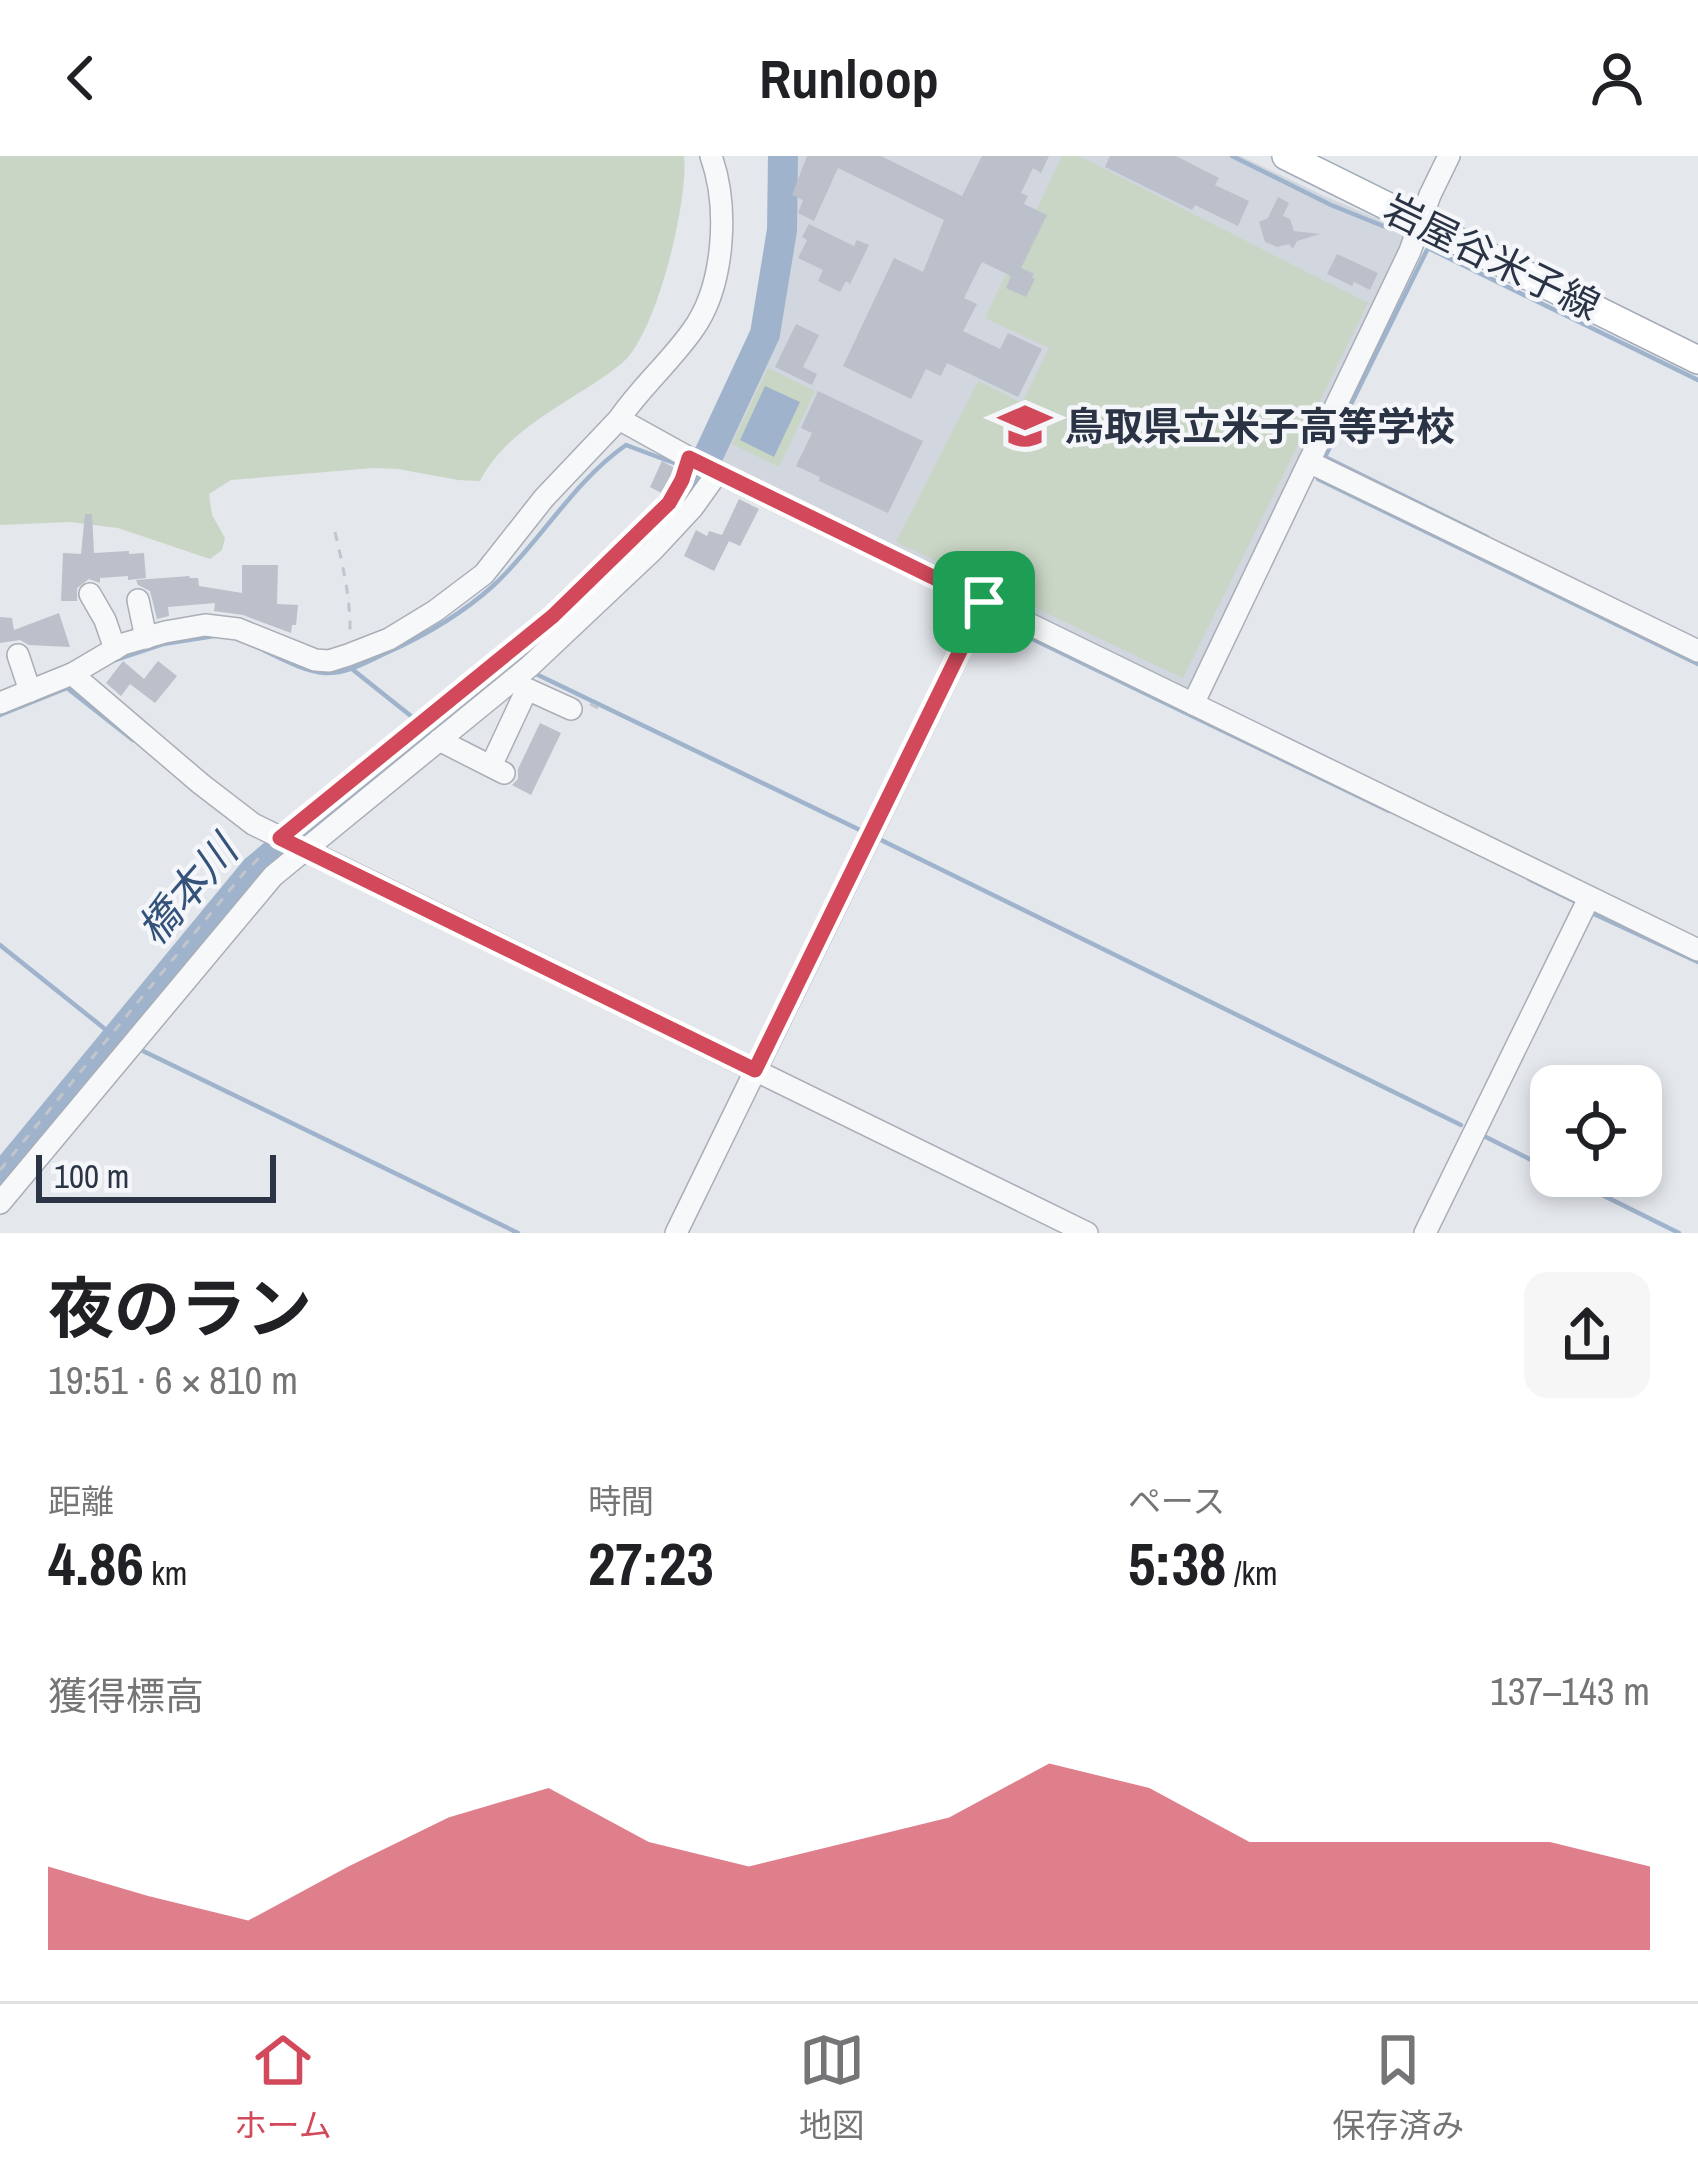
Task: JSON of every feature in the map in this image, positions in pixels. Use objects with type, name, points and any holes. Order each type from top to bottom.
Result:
[{"type":"main road","name":"岩屋谷米子線","points":[[1286,156],[1698,360]]},
{"type":"street","points":[[0,703],[72,674],[115,649],[206,625],[238,629],[315,660],[329,661],[388,639],[484,574],[544,498],[692,332],[718,272],[720,202],[711,156]]},
{"type":"street","points":[[1193,704],[1410,251],[1449,156]]},
{"type":"street","points":[[619,419],[703,465],[1698,950]]},
{"type":"street","points":[[1309,462],[1698,652]]},
{"type":"street","points":[[0,1203],[274,876],[530,666],[653,550],[693,507],[703,465]]},
{"type":"street","points":[[90,594],[115,649]]},
{"type":"street","points":[[137,600],[146,638]]},
{"type":"street","points":[[676,1233],[984,602]]},
{"type":"street","points":[[18,655],[30,691]]},
{"type":"street","points":[[72,674],[253,824],[1087,1233]]},
{"type":"street","points":[[440,740],[497,769],[527,689],[571,709]]},
{"type":"street","points":[[1425,1233],[1589,898]]},
{"type":"path","points":[[0,1170],[243,874],[280,838],[553,616],[669,503],[682,480],[703,465]]},
{"type":"path","points":[[335,532],[350,602],[350,655]]},
{"type":"shaded area","name":"鳥取県立米子高等学校","points":[[789,156],[1241,156],[1409,232],[1193,692],[712,461],[769,347],[787,231]]},
{"type":"green space","points":[[0,156],[684,156],[684,176],[668,266],[634,349],[621,364],[507,445],[480,481],[373,468],[231,480],[209,494],[212,515],[225,538],[222,550],[210,559],[118,528],[70,522],[0,525]]},
{"type":"green space","points":[[1062,156],[1079,156],[1368,303],[1183,678],[896,542],[978,381],[1022,403],[1049,348],[985,318]]},
{"type":"green space","points":[[768,368],[815,391],[779,467],[732,444]]},
{"type":"water","points":[[765,386],[800,402],[774,457],[740,440]]},
{"type":"building","points":[[807,156],[881,156],[962,196],[982,156],[1049,156],[1041,173],[1033,168],[1021,193],[1028,196],[1024,204],[1047,215],[1021,268],[1035,279],[1026,297],[1006,288],[1011,276],[982,262],[964,298],[977,304],[963,331],[1000,349],[1008,333],[1042,349],[1018,397],[947,363],[941,376],[926,369],[911,399],[843,366],[894,258],[923,272],[944,220],[838,168],[814,221],[798,213],[803,200],[792,195]]},
{"type":"building","points":[[1110,156],[1176,156],[1219,178],[1215,185],[1249,201],[1238,226],[1195,205],[1192,210],[1105,167]]},
{"type":"building","points":[[1278,197],[1289,203],[1283,216],[1290,219],[1294,231],[1320,234],[1297,241],[1293,249],[1289,244],[1277,247],[1265,242],[1259,222],[1268,218]]},
{"type":"building","points":[[809,224],[854,246],[857,240],[869,245],[850,284],[846,281],[840,292],[818,281],[823,270],[798,258]]},
{"type":"building","points":[[1337,254],[1378,273],[1370,290],[1327,274]]},
{"type":"building","points":[[796,324],[819,335],[803,367],[817,374],[812,385],[775,367]]},
{"type":"building","points":[[818,391],[923,441],[888,513],[796,466],[812,433],[801,428]]},
{"type":"building","points":[[662,461],[682,472],[667,496],[650,487]]},
{"type":"building","points":[[739,499],[759,509],[740,546],[729,541],[714,571],[684,556],[696,530],[707,536],[709,531],[722,535]]},
{"type":"building","points":[[85,514],[92,514],[94,553],[144,553],[146,578],[100,578],[100,583],[89,579],[77,588],[77,601],[61,601],[63,553],[81,554]]},
{"type":"building","points":[[242,565],[278,565],[277,604],[298,605],[291,633],[243,615],[214,611],[215,603],[168,607],[169,616],[157,619],[150,591],[136,580],[190,576],[198,578],[199,586],[242,593]]},
{"type":"building","points":[[59,613],[70,647],[29,645],[20,640],[0,643],[0,617],[12,618],[14,630]]},
{"type":"building","points":[[123,661],[144,679],[158,661],[177,676],[155,703],[130,684],[121,696],[106,683]]},
{"type":"building","points":[[540,723],[561,733],[531,795],[512,785]]},
{"type":"waterway","name":"橋本川","points":[[0,1179],[255,870],[549,625],[677,504],[710,452],[765,334],[782,230],[783,156]]},
{"type":"waterway","points":[[1232,156],[1388,228]]},
{"type":"waterway","points":[[1487,537],[1325,457],[1428,248],[1698,380]]},
{"type":"waterway","points":[[265,651],[325,673],[364,664],[428,632],[482,596],[590,476],[626,445],[682,466]]},
{"type":"waterway","points":[[1318,479],[1698,664]]},
{"type":"waterway","points":[[989,618],[1389,811]]},
{"type":"waterway","points":[[115,660],[163,644],[214,636]]},
{"type":"waterway","points":[[352,669],[426,728]]},
{"type":"waterway","points":[[534,673],[862,831]]},
{"type":"waterway","points":[[0,715],[67,688],[133,740]]},
{"type":"waterway","points":[[879,839],[1461,1125]]},
{"type":"waterway","points":[[1529,879],[1574,901]]},
{"type":"waterway","points":[[1594,914],[1698,962]]},
{"type":"waterway","points":[[0,945],[105,1029]]},
{"type":"waterway","points":[[141,1050],[518,1233]]},
{"type":"waterway","points":[[1480,1134],[1530,1159]]},
{"type":"waterway","points":[[1606,1197],[1679,1233]]},
{"type":"place","name":"鳥取県立米子高等学校","points":[[1025,426]]},
{"type":"route","points":[[689,458],[984,602],[755,1070],[280,838],[553,616],[669,503],[689,458]]}]
